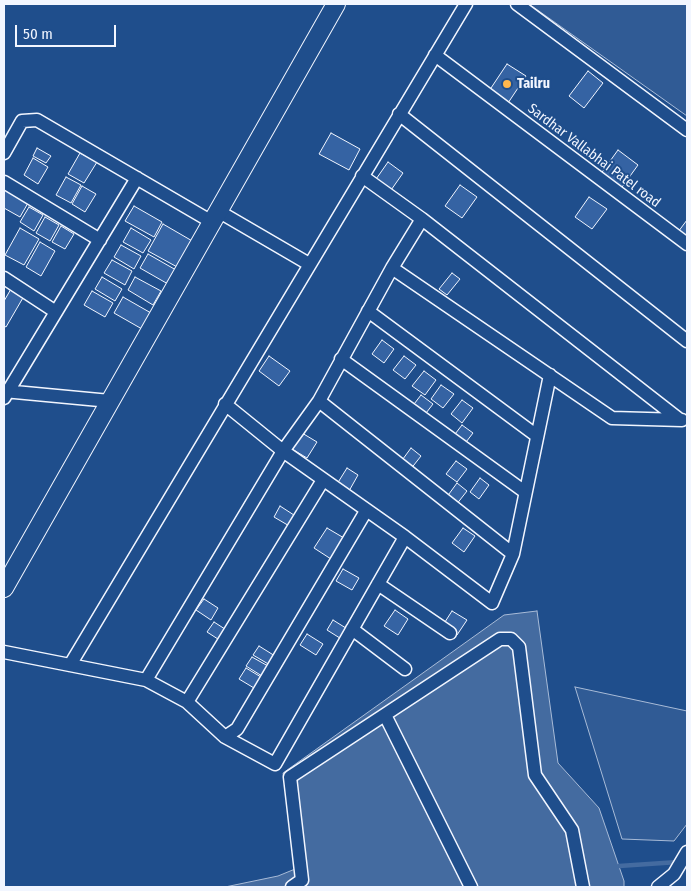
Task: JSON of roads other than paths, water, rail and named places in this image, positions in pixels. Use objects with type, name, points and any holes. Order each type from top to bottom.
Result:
[{"type":"street","points":[[4,588],[336,4]]},
{"type":"street","points":[[70,665],[466,4]]},
{"type":"street","points":[[517,4],[687,130]]},
{"type":"street","name":"Sardhar Vallabhai Patel road","points":[[435,55],[687,244]]},
{"type":"street","points":[[399,114],[687,341]]},
{"type":"street","points":[[4,153],[22,121],[37,120],[137,178],[309,264]]},
{"type":"street","points":[[362,176],[422,219],[684,420]]},
{"type":"street","points":[[110,401],[5,394],[137,178]]},
{"type":"street","points":[[4,182],[100,240]]},
{"type":"street","points":[[146,680],[283,451],[319,401],[392,268],[422,219]]},
{"type":"street","points":[[392,268],[612,418],[684,420]]},
{"type":"street","points":[[4,278],[56,312]]},
{"type":"street","points":[[368,311],[536,436]]},
{"type":"street","points":[[341,360],[525,492]]},
{"type":"street","points":[[225,404],[283,451],[404,537],[492,603],[513,554],[550,376]]},
{"type":"street","points":[[319,401],[513,554]]},
{"type":"street","points":[[187,702],[323,480]]},
{"type":"street","points":[[225,737],[237,729],[366,511]]},
{"type":"street","points":[[4,652],[146,680],[187,702],[225,737],[275,764],[404,537]]},
{"type":"street","points":[[378,584],[450,633]]},
{"type":"street","points":[[352,630],[405,669]]},
{"type":"street","points":[[292,887],[302,880],[290,777],[500,639],[511,639],[519,647],[535,775],[572,830],[583,887]]},
{"type":"street","points":[[385,715],[471,887]]},
{"type":"street","points":[[658,887],[674,874],[686,854]]},
{"type":"waterway","points":[[619,866],[678,862]]},
{"type":"place","name":"Tailru","points":[[507,84]]}]
